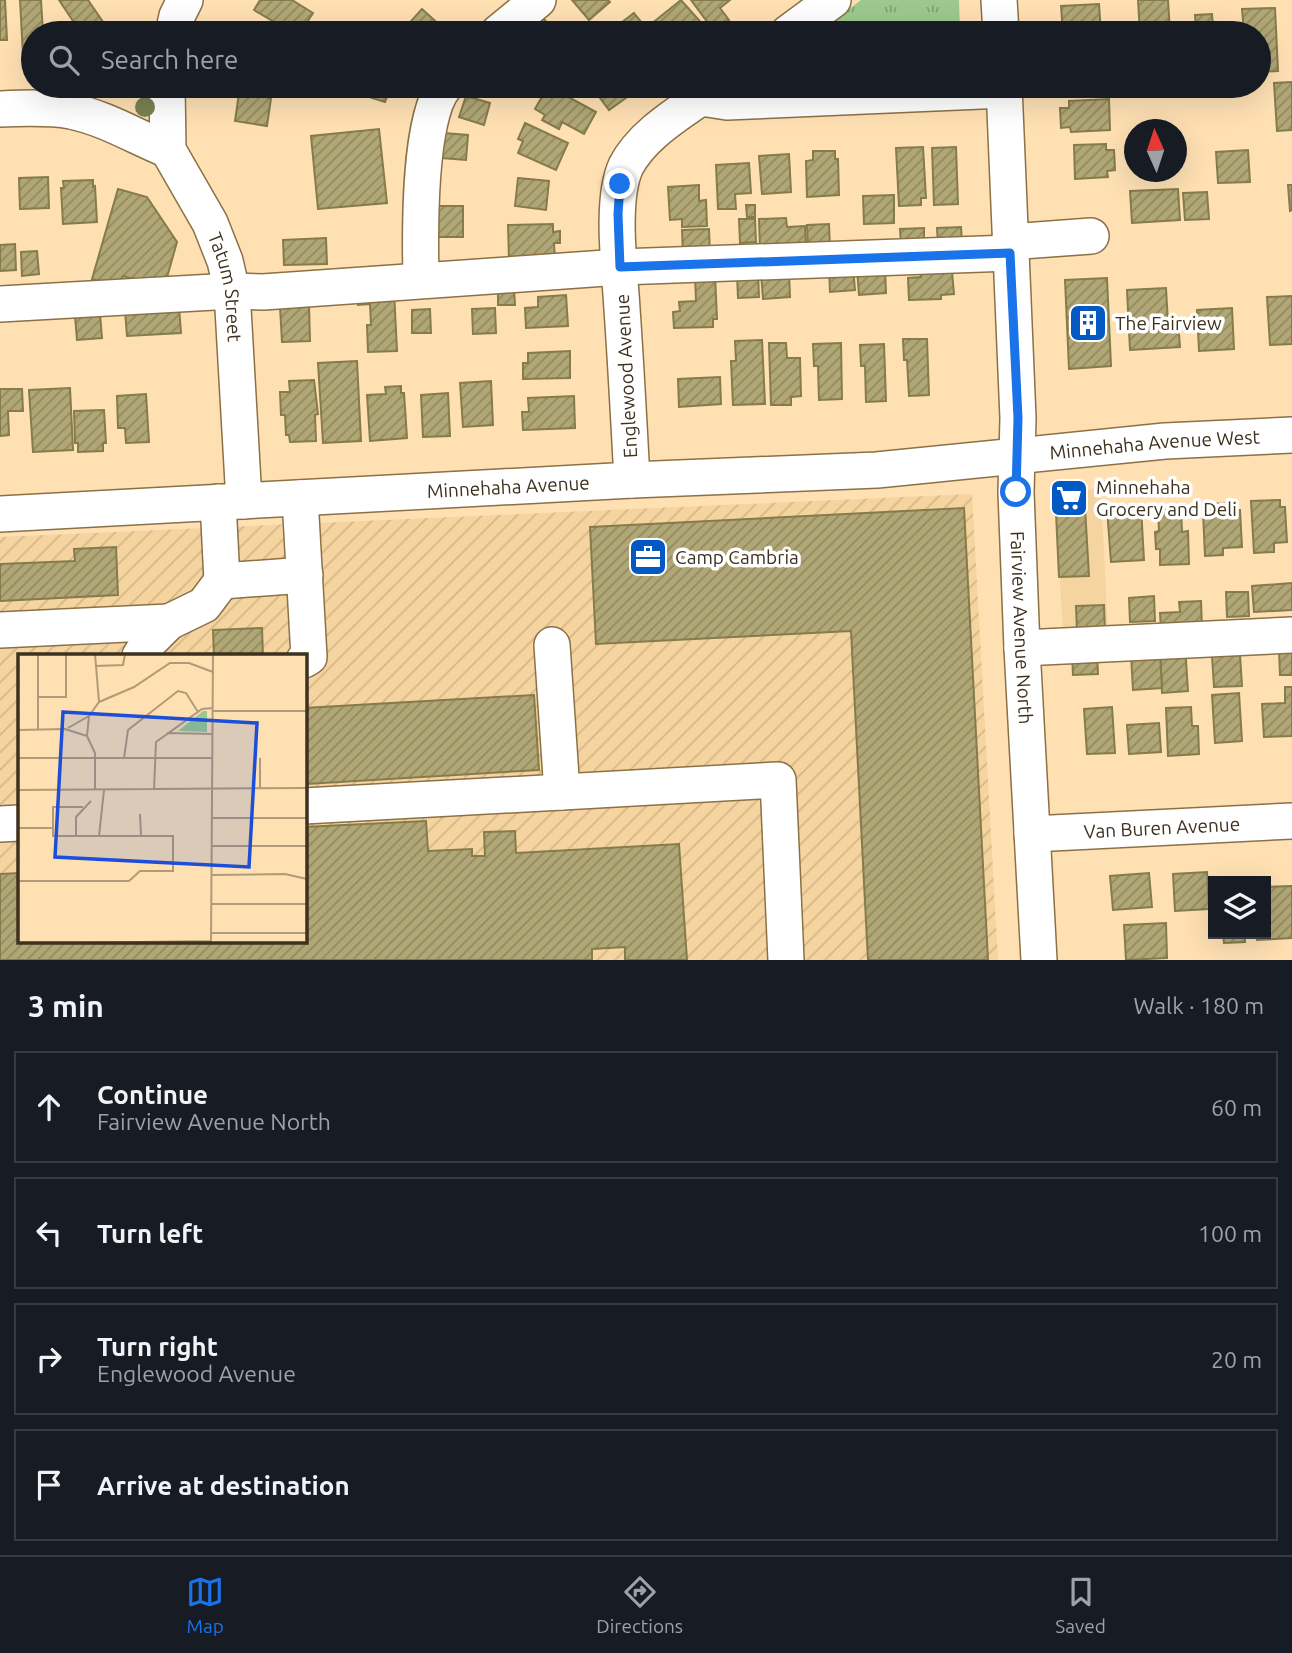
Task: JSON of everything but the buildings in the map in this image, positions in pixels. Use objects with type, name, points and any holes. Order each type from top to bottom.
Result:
[{"type":"street","points":[[513,21],[538,0]]},
{"type":"street","points":[[804,21],[833,0]]},
{"type":"street","points":[[999,0],[1000,21]]},
{"type":"street","points":[[11,109],[50,98]]},
{"type":"street","name":"Tatum Street","points":[[167,98],[168,150],[210,223],[225,261],[232,291],[231,501],[222,581]]},
{"type":"street","points":[[421,279],[419,216],[427,137],[438,98]]},
{"type":"street","name":"Englewood Avenue","points":[[632,480],[620,267],[620,184],[627,166],[641,145],[701,98]]},
{"type":"street","name":"Englewood Avenue","points":[[720,98],[727,102],[806,98]]},
{"type":"street","name":"Fairview Avenue North","points":[[1004,98],[1018,418],[1022,648],[1039,960]]},
{"type":"street","points":[[11,109],[71,111],[113,125],[168,150]]},
{"type":"street","points":[[0,304],[232,291],[264,292],[421,279],[1010,247],[1091,236]]},
{"type":"street","name":"Minnehaha Avenue West","points":[[1017,455],[1165,441],[1292,435]]},
{"type":"street","name":"Minnehaha Avenue","points":[[0,514],[632,480],[877,470],[1017,455]]},
{"type":"street","points":[[300,498],[309,657],[306,659]]},
{"type":"street","points":[[141,654],[169,622],[204,605],[222,581],[305,575]]},
{"type":"street","points":[[0,630],[169,622]]},
{"type":"street","points":[[1022,648],[1292,635]]},
{"type":"street","points":[[552,645],[562,792]]},
{"type":"street","points":[[306,806],[778,780],[786,960]]},
{"type":"street","name":"Van Buren Avenue","points":[[1032,834],[1292,821]]},
{"type":"street","points":[[0,824],[18,822]]},
{"type":"shaded area","points":[[1101,489],[1108,632],[1063,634],[1055,491]]},
{"type":"shaded area","points":[[972,494],[998,960],[0,960],[0,537]]},
{"type":"green space","points":[[861,0],[959,0],[960,21],[834,21]]},
{"type":"place","name":"The Fairview","points":[[1088,323]]},
{"type":"place","name":"Minnehaha Grocery and Deli","points":[[1069,498]]},
{"type":"place","name":"Camp Cambria","points":[[648,557]]},
{"type":"route","points":[[620,184],[620,267],[1010,253],[1018,418],[1016,492]]}]
